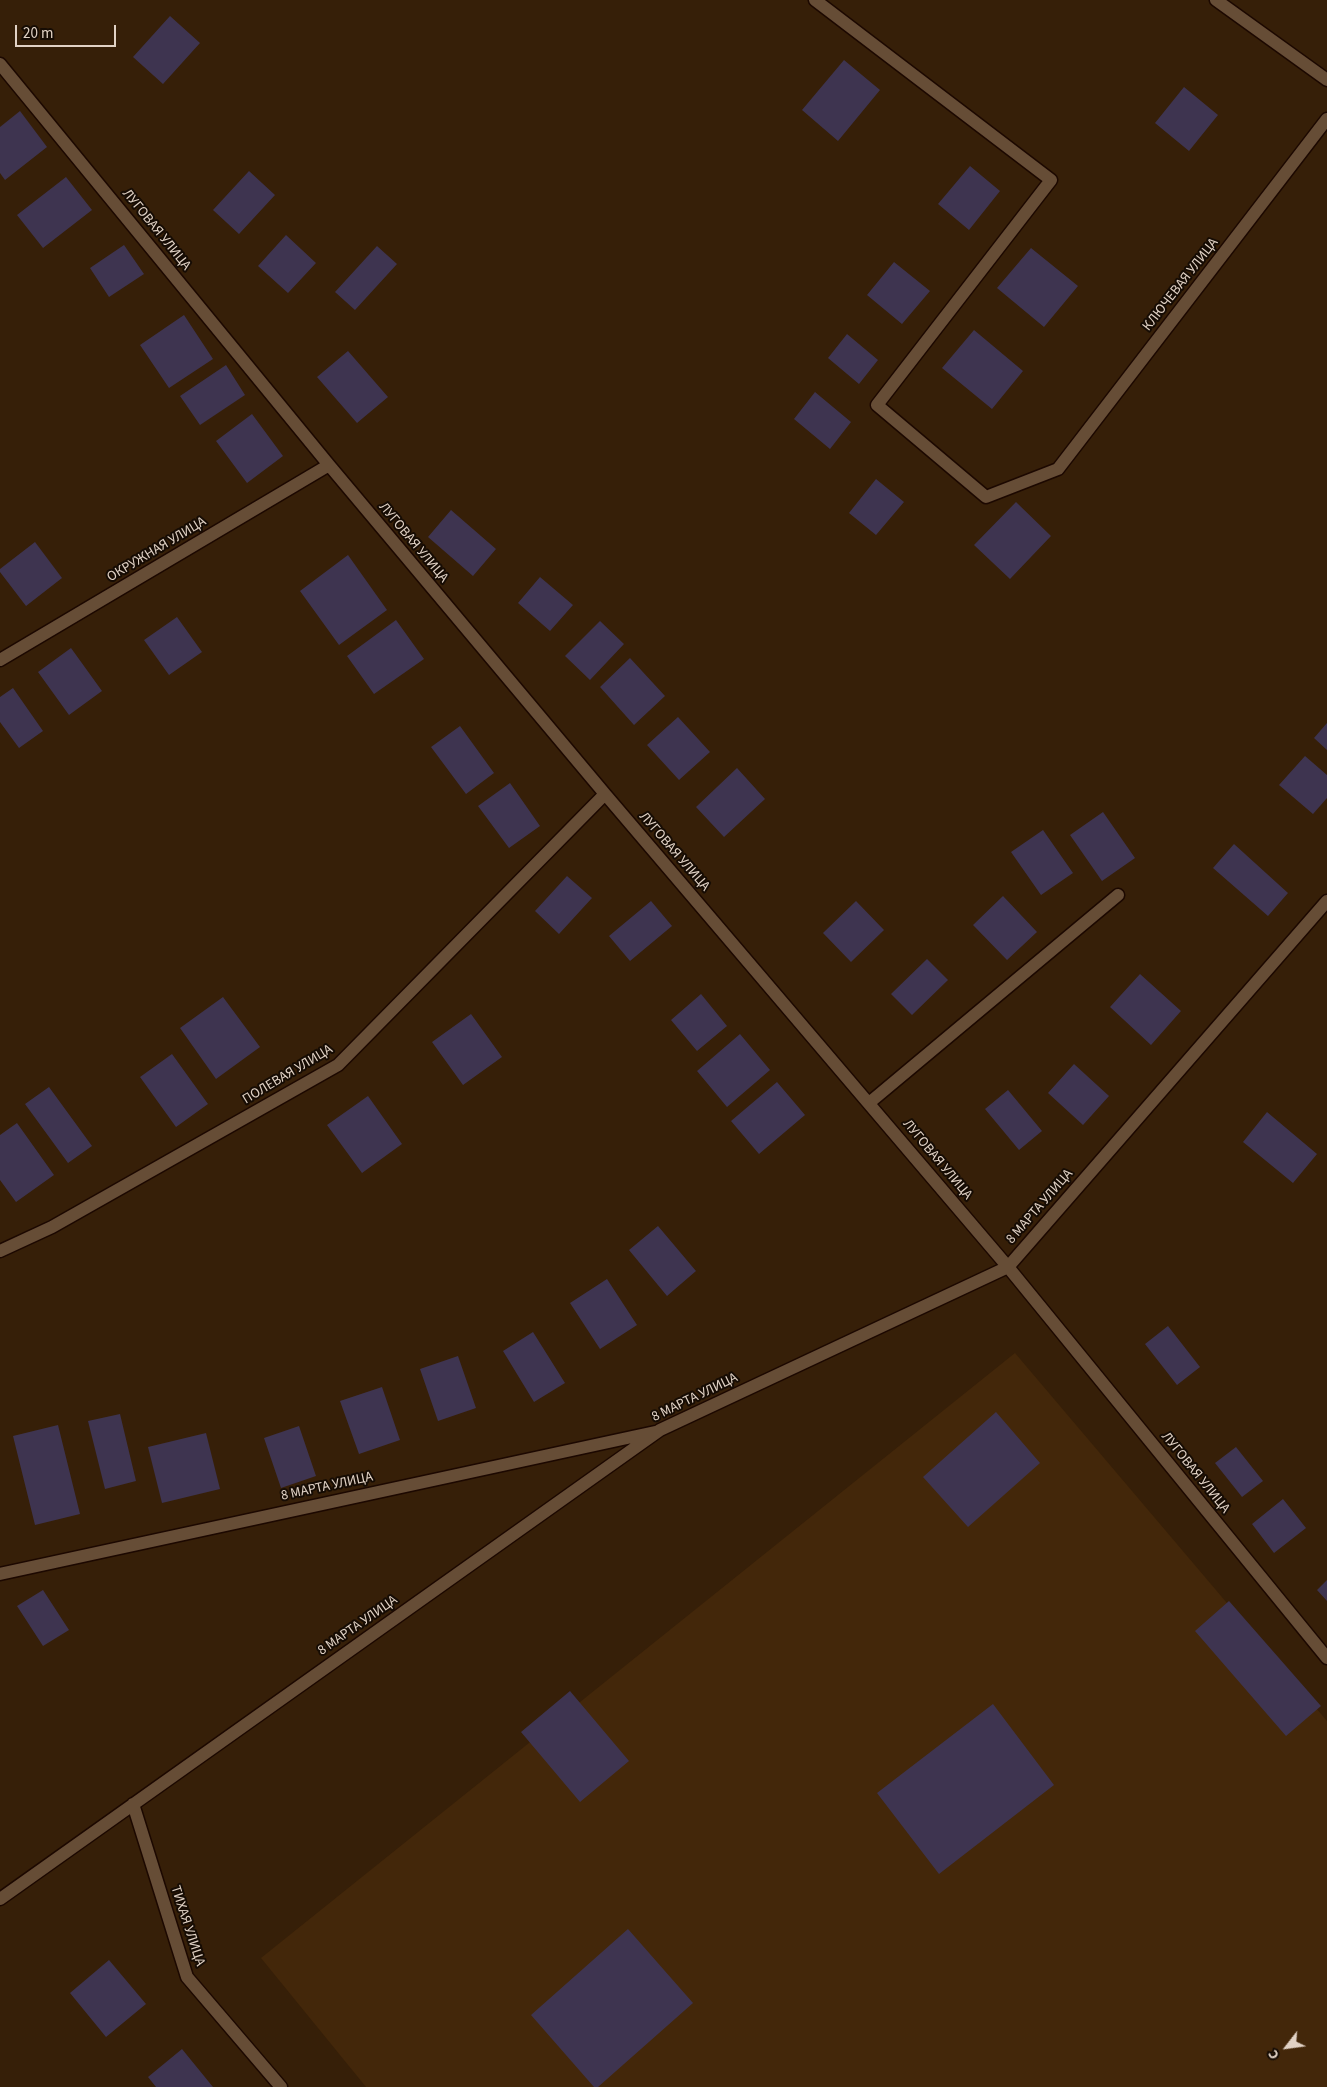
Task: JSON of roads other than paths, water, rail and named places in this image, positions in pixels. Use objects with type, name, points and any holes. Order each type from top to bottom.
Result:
[{"type":"street","name":"КЛЮЧЕВАЯ УЛИЦА","points":[[815,0],[1051,180],[877,405],[986,497],[1058,469],[1327,119]]},
{"type":"street","points":[[1216,0],[1327,80]]},
{"type":"street","name":"ЛУГОВАЯ УЛИЦА","points":[[0,64],[329,465],[605,794],[1008,1267],[1327,1658]]},
{"type":"street","name":"ОКРУЖНАЯ УЛИЦА","points":[[0,660],[329,465]]},
{"type":"street","name":"ПОЛЕВАЯ УЛИЦА","points":[[0,1251],[52,1227],[338,1065],[605,794]]},
{"type":"street","points":[[869,1103],[1118,895]]},
{"type":"street","name":"8 МАРТА УЛИЦА","points":[[0,1899],[660,1430],[1008,1267],[1327,901]]},
{"type":"street","name":"8 МАРТА УЛИЦА","points":[[0,1574],[660,1430]]},
{"type":"street","name":"ТИХАЯ УЛИЦА","points":[[133,1804],[187,1977],[281,2087]]}]
